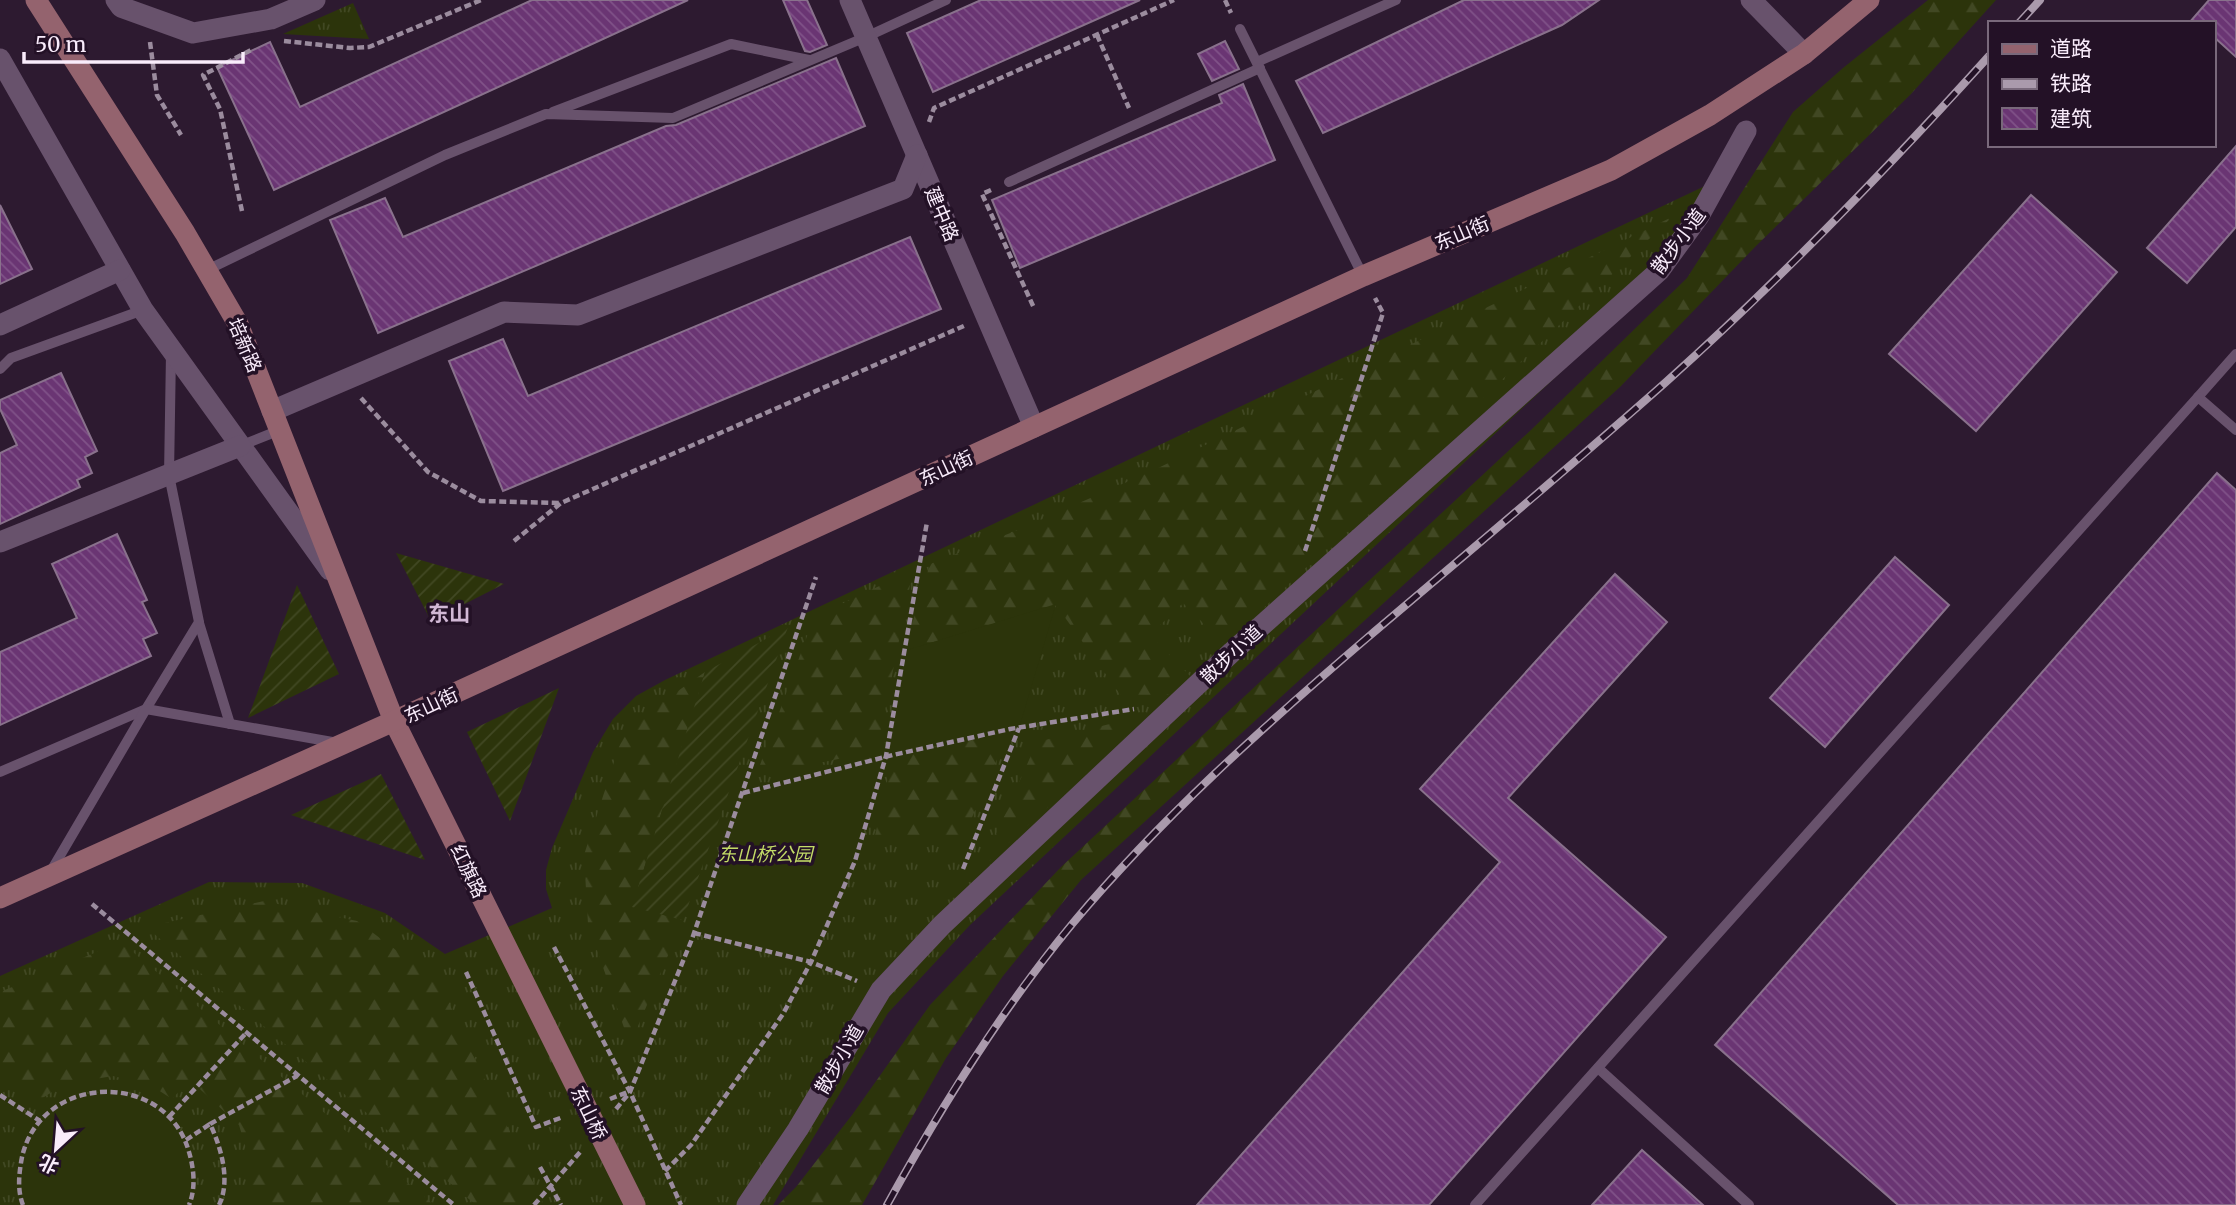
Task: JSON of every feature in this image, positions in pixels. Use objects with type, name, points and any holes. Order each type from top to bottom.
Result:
[{"type":"main road","name":"培新路","points":[[36,0],[207,270],[238,324],[394,721]]},
{"type":"main road","name":"东山街","points":[[0,898],[344,744],[1363,276],[1611,170],[1710,115],[1804,54],[1869,0]]},
{"type":"main road","name":"红旗路","points":[[394,721],[543,1021]]},
{"type":"main road","name":"东山桥","points":[[543,1021],[635,1205]]},
{"type":"street","points":[[116,0],[121,7],[193,33],[271,19],[315,0]]},
{"type":"street","name":"建中路","points":[[850,0],[1034,427]]},
{"type":"street","points":[[1751,0],[1804,54]]},
{"type":"street","points":[[0,59],[143,310],[340,583]]},
{"type":"street","name":"散步小道","points":[[747,1205],[798,1129],[881,990],[942,925],[1232,652],[1659,271],[1699,216],[1746,131]]},
{"type":"street","points":[[276,421],[345,380],[504,312],[578,315],[903,189],[917,155]]},
{"type":"street","points":[[0,325],[120,270]]},
{"type":"street","points":[[0,542],[240,446]]},
{"type":"lane","points":[[546,114],[673,118],[866,37],[946,0]]},
{"type":"lane","points":[[1009,182],[1396,0]]},
{"type":"lane","points":[[1240,29],[1363,276]]},
{"type":"lane","points":[[207,270],[445,155],[731,44],[809,60]]},
{"type":"lane","points":[[0,369],[11,358],[143,310]]},
{"type":"lane","points":[[171,350],[169,475],[199,623],[230,724]]},
{"type":"lane","points":[[1475,1205],[2236,354]]},
{"type":"lane","points":[[2198,397],[2236,430]]},
{"type":"lane","points":[[240,446],[276,421]]},
{"type":"lane","points":[[48,876],[199,623]]},
{"type":"lane","points":[[0,772],[146,709],[344,744]]},
{"type":"lane","points":[[1598,1068],[1749,1205]]},
{"type":"path","points":[[271,40],[349,48],[369,47],[481,0]]},
{"type":"path","points":[[917,155],[934,108],[1174,0]]},
{"type":"path","points":[[1097,35],[1123,93]]},
{"type":"path","points":[[242,211],[220,109],[203,75],[260,46]]},
{"type":"path","points":[[157,95],[181,135]]},
{"type":"path","points":[[982,194],[1034,308]]},
{"type":"path","points":[[1301,563],[1383,313]]},
{"type":"path","points":[[514,541],[561,503],[986,315]]},
{"type":"path","points":[[345,380],[428,472],[481,501],[561,503]]},
{"type":"path","points":[[665,1171],[691,1145],[775,1025],[811,962],[855,861],[886,756],[927,522]]},
{"type":"path","points":[[612,1113],[630,1092],[694,933],[816,577]]},
{"type":"path","points":[[742,793],[886,756],[1018,728],[1139,708]]},
{"type":"path","points":[[961,876],[1018,728]]},
{"type":"path","points":[[92,904],[454,1205]]},
{"type":"path","points":[[694,933],[811,962],[881,990]]},
{"type":"path","points":[[554,947],[630,1092],[681,1205]]},
{"type":"path","points":[[466,972],[536,1127]]},
{"type":"path","points":[[169,1116],[246,1033]]},
{"type":"path","points":[[186,1140],[298,1076]]},
{"type":"path","points":[[23,1205],[19,1173],[25,1145],[40,1121],[62,1102],[89,1092],[118,1091],[146,1100],[169,1116],[186,1140],[194,1169],[189,1205]]},
{"type":"path","points":[[0,1096],[40,1121]]},
{"type":"path","points":[[210,1124],[218,1140],[224,1169],[222,1200],[219,1205]]},
{"type":"path","points":[[534,1205],[586,1145]]},
{"type":"path","points":[[540,1167],[561,1205]]},
{"type":"green space","points":[[1928,0],[1996,0],[1911,94],[1755,247],[1621,386],[1081,880],[1003,976],[946,1058],[862,1205],[778,1205],[796,1187],[852,1115],[930,1005],[1061,867],[1532,429],[1687,278],[1793,112]]},
{"type":"green space","points":[[353,3],[369,39],[283,34]]},
{"type":"green space","name":"东山桥公园","points":[[1709,184],[1623,314],[970,925],[888,1013],[773,1205],[0,1205],[0,976],[209,882],[302,883],[385,913],[445,954],[552,908],[546,889],[546,870],[552,848],[593,752],[613,719],[636,696]]},
{"type":"green space","points":[[1672,217],[1225,645],[1183,603],[1150,635],[1192,678],[1178,693],[1125,701],[1056,605],[904,651],[930,564],[1013,532],[1152,471]]},
{"type":"green space","points":[[396,553],[504,584],[431,621]]},
{"type":"green space","points":[[913,570],[877,751],[756,776],[814,617]]},
{"type":"green space","points":[[297,585],[339,674],[248,718]]},
{"type":"green space","points":[[1056,604],[1019,728],[886,757],[855,861],[811,962],[694,933],[742,793],[886,756],[904,651]]},
{"type":"green space","points":[[788,627],[683,920],[632,907],[705,672]]},
{"type":"green space","points":[[705,672],[632,907],[683,920],[630,1045],[588,924],[584,855],[625,728]]},
{"type":"green space","points":[[559,688],[510,821],[467,732]]},
{"type":"green space","points":[[1150,714],[981,868],[1037,742]]},
{"type":"green space","points":[[1010,729],[964,836],[875,836],[893,755]]},
{"type":"green space","points":[[381,774],[425,860],[291,815]]},
{"type":"green space","points":[[264,901],[357,921],[439,982],[544,1205],[476,1205],[146,927]]},
{"type":"green space","points":[[121,942],[434,1205],[249,1205],[251,1165],[239,1125],[190,1080],[172,1099],[152,1086],[113,1076],[65,1084],[36,1102],[0,1080],[0,992]]},
{"type":"green space","points":[[118,1091],[144,1099],[158,1107],[179,1130],[187,1144],[194,1174],[189,1205],[23,1205],[19,1191],[21,1161],[25,1146],[41,1119],[71,1098]]},
{"type":"building","points":[[532,0],[688,0],[274,190],[217,67],[270,42],[300,107]]},
{"type":"building","points":[[783,0],[807,0],[827,45],[810,52],[805,51]]},
{"type":"building","points":[[981,0],[1140,0],[933,92],[907,33]]},
{"type":"building","points":[[1464,0],[1599,0],[1562,25],[1323,133],[1296,81]]},
{"type":"building","points":[[2209,0],[2236,0],[2236,57],[2215,38],[2215,21],[2191,21]]},
{"type":"building","points":[[1225,41],[1239,69],[1212,81],[1198,54]]},
{"type":"building","points":[[836,58],[865,126],[378,333],[330,220],[385,198],[403,237],[666,126],[676,125]]},
{"type":"building","points":[[1243,84],[1275,160],[1020,268],[992,200],[1222,103],[1219,95]]},
{"type":"building","points":[[2236,146],[2236,227],[2187,283],[2147,248]]},
{"type":"building","points":[[2031,195],[2117,272],[1976,431],[1889,354]]},
{"type":"building","points":[[0,205],[32,269],[0,284]]},
{"type":"building","points":[[910,237],[941,309],[503,491],[449,361],[503,339],[528,396]]},
{"type":"building","points":[[61,373],[97,451],[85,457],[92,473],[77,480],[80,487],[0,524],[0,453],[17,445],[0,409],[0,400]]},
{"type":"building","points":[[2217,473],[2236,490],[2236,1205],[1898,1205],[1715,1045]]},
{"type":"building","points":[[117,534],[147,600],[142,602],[157,633],[143,639],[151,656],[0,725],[0,652],[77,618],[52,564]]},
{"type":"building","points":[[1895,557],[1949,605],[1825,747],[1770,698]]},
{"type":"building","points":[[1615,574],[1667,622],[1508,798],[1666,937],[1429,1205],[1197,1205],[1500,862],[1420,789]]},
{"type":"building","points":[[1642,1150],[1703,1205],[1592,1205]]},
{"type":"railway","points":[[2021,21],[2040,0]]},
{"type":"railway","points":[[887,1205],[951,1096],[1021,990],[1073,923],[1141,847],[1214,774],[1290,705],[1592,447],[1750,304],[1832,223],[1988,57]]},
{"type":"district","name":"东山","points":[[449,613]]}]
